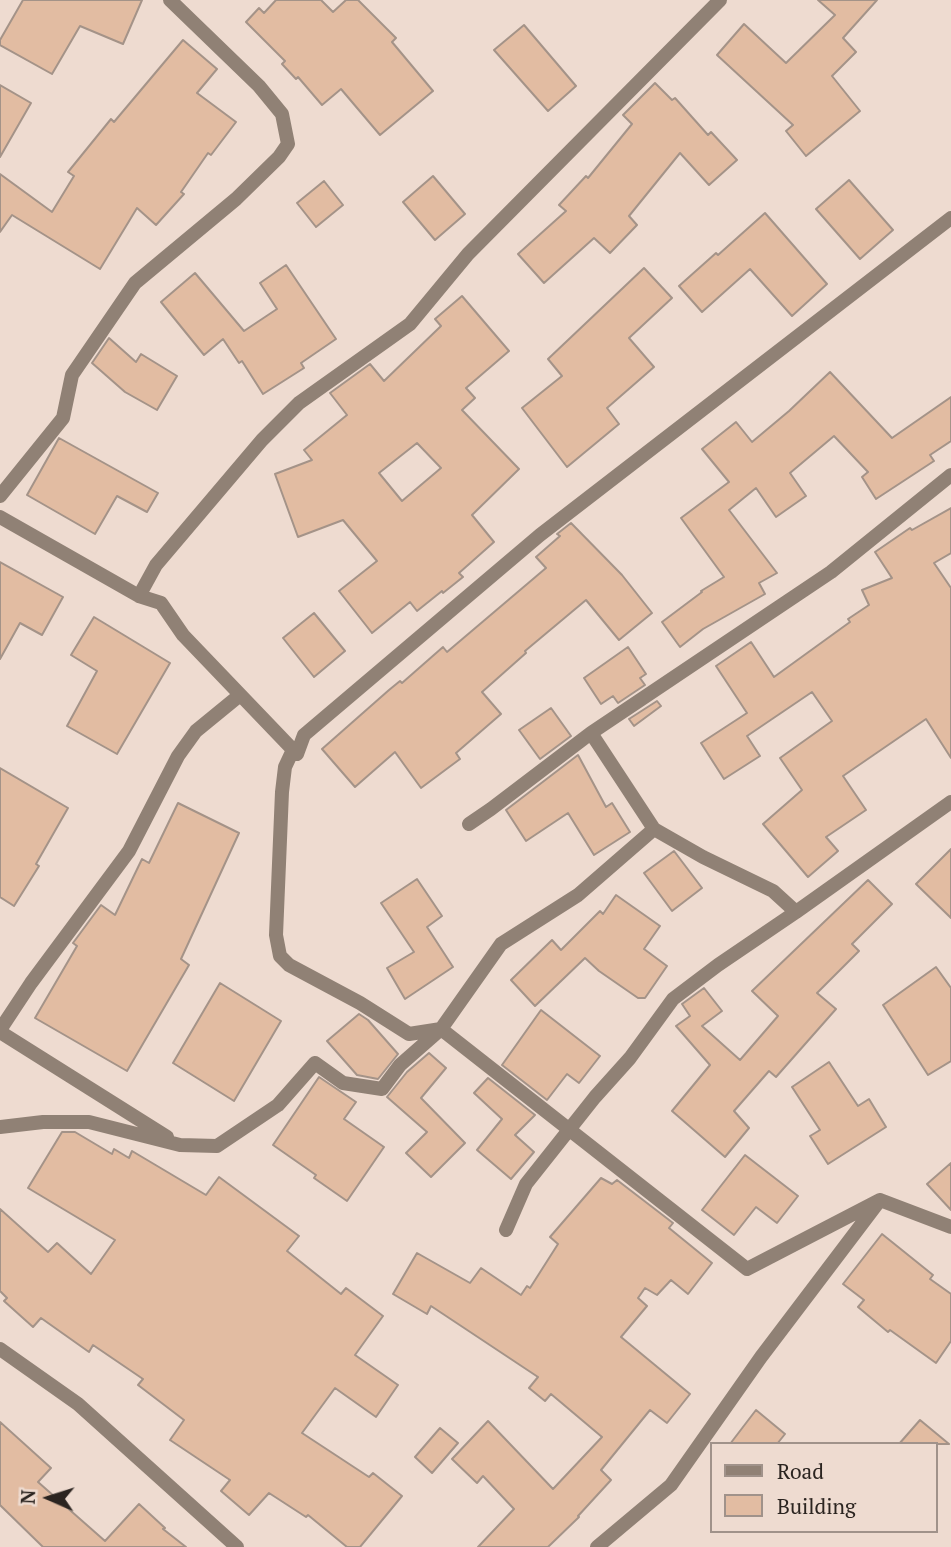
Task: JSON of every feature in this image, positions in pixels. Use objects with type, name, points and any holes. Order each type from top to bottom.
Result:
[{"type":"street","points":[[0,496],[63,418],[72,375],[135,283],[236,199],[279,157],[288,144],[282,114],[259,86],[170,0]]},
{"type":"street","points":[[139,596],[156,565],[262,440],[299,403],[411,324],[468,254],[720,0]]},
{"type":"street","points":[[297,754],[304,735],[540,535],[951,218]]},
{"type":"street","points":[[469,824],[591,733],[831,572],[951,475]]},
{"type":"street","points":[[0,517],[139,596],[161,603],[183,635],[297,754]]},
{"type":"street","points":[[180,1145],[0,1031],[31,983],[130,851],[178,756],[196,731],[240,695]]},
{"type":"street","points":[[591,733],[654,829],[703,857],[773,891],[796,912]]},
{"type":"street","points":[[297,754],[292,752],[285,767],[282,792],[276,935],[280,956],[289,965],[360,1003],[409,1034],[441,1029],[747,1269],[880,1200],[951,1227]]},
{"type":"street","points":[[506,1230],[526,1184],[629,1058],[673,999],[951,802]]},
{"type":"street","points":[[0,1127],[43,1122],[89,1122],[180,1145],[217,1146],[278,1105],[315,1063],[344,1083],[383,1089],[400,1065],[441,1029],[501,944],[578,895],[654,829]]},
{"type":"street","points":[[597,1547],[671,1485],[761,1357],[880,1200]]},
{"type":"street","points":[[0,1349],[78,1404],[237,1547]]},
{"type":"building","points":[[23,0],[142,0],[123,44],[80,26],[52,74],[0,45],[0,40]]},
{"type":"building","points":[[276,0],[321,0],[333,12],[346,0],[358,0],[396,38],[392,42],[433,91],[380,135],[341,89],[322,105],[298,77],[296,79],[282,64],[285,61],[246,22],[259,8],[264,13]]},
{"type":"building","points":[[818,0],[877,0],[843,38],[856,52],[832,76],[860,111],[806,156],[786,131],[793,125],[717,55],[744,24],[786,63],[835,15]]},
{"type":"building","points":[[524,25],[576,86],[548,111],[494,50]]},
{"type":"building","points":[[183,40],[217,69],[197,93],[236,122],[211,155],[208,153],[181,192],[184,194],[156,225],[137,208],[100,269],[12,215],[0,232],[0,174],[52,212],[74,176],[68,172],[111,119],[114,122]]},
{"type":"building","points":[[655,83],[672,100],[675,98],[708,135],[711,132],[737,160],[709,185],[680,153],[629,216],[637,225],[610,253],[594,238],[544,283],[518,254],[566,211],[559,205],[586,176],[588,178],[632,124],[623,115]]},
{"type":"building","points":[[0,85],[31,103],[0,157]]},
{"type":"building","points":[[433,176],[465,214],[435,240],[403,202]]},
{"type":"building","points":[[849,180],[893,230],[860,259],[816,209]]},
{"type":"building","points":[[324,181],[343,205],[316,227],[297,203]]},
{"type":"building","points":[[765,213],[827,284],[792,316],[750,269],[702,312],[679,286]]},
{"type":"building","points":[[286,265],[336,339],[301,363],[304,368],[263,394],[242,361],[239,363],[223,339],[204,355],[161,302],[195,273],[244,331],[277,309],[260,283]]},
{"type":"building","points":[[644,268],[672,298],[629,338],[654,367],[607,408],[619,424],[567,467],[522,408],[562,376],[548,359]]},
{"type":"building","points":[[462,296],[509,351],[466,388],[475,398],[462,410],[519,469],[472,515],[494,542],[459,573],[463,577],[417,611],[410,602],[372,633],[339,591],[377,561],[343,520],[298,537],[275,474],[312,460],[304,450],[347,415],[330,393],[370,364],[384,381],[441,326],[435,319]],"holes":[[[417,443],[441,468],[402,501],[379,473]]]},
{"type":"building","points":[[109,338],[136,362],[141,354],[177,376],[157,410],[125,392],[92,363]]},
{"type":"building","points":[[830,372],[892,438],[951,397],[951,441],[930,455],[934,461],[876,499],[862,477],[868,472],[834,436],[790,473],[806,496],[776,517],[756,488],[729,510],[777,573],[759,583],[765,594],[703,629],[680,647],[662,622],[701,591],[724,577],[681,518],[729,482],[702,449],[736,422],[752,442]]},
{"type":"building","points":[[59,438],[158,493],[147,512],[117,496],[95,534],[27,495]]},
{"type":"building","points":[[951,508],[951,553],[934,563],[951,588],[951,758],[926,719],[843,776],[866,810],[826,837],[838,851],[808,877],[763,824],[802,790],[780,758],[832,721],[812,692],[747,736],[760,756],[724,779],[701,743],[747,713],[716,666],[751,642],[774,677],[869,605],[862,590],[892,578],[875,552],[910,528],[912,530]]},
{"type":"building","points":[[571,523],[622,575],[652,613],[619,640],[586,600],[525,651],[526,653],[482,692],[501,714],[456,753],[460,759],[421,788],[395,752],[355,787],[322,749],[400,681],[402,683],[443,647],[447,652],[546,568],[536,557]]},
{"type":"building","points":[[0,562],[63,597],[42,635],[20,623],[0,659]]},
{"type":"building","points":[[314,613],[345,651],[314,677],[283,638]]},
{"type":"building","points":[[94,617],[170,663],[117,754],[67,726],[97,671],[71,655]]},
{"type":"building","points":[[628,647],[646,674],[640,678],[645,685],[618,703],[613,696],[601,704],[584,678]]},
{"type":"building","points":[[657,701],[661,706],[634,726],[629,719]]},
{"type":"building","points":[[551,708],[571,736],[540,759],[519,730]]},
{"type":"building","points":[[578,755],[606,807],[612,803],[630,832],[594,855],[568,813],[526,841],[506,810]]},
{"type":"building","points":[[0,768],[68,808],[36,864],[39,866],[14,906],[0,897]]},
{"type":"building","points":[[178,803],[239,833],[181,959],[189,965],[127,1071],[35,1018],[77,946],[73,943],[101,905],[115,915],[142,859],[149,863]]},
{"type":"building","points":[[951,849],[951,918],[916,884]]},
{"type":"building","points":[[674,851],[702,888],[672,911],[644,873]]},
{"type":"building","points":[[417,879],[442,916],[427,927],[453,967],[405,999],[387,968],[414,952],[381,903]]},
{"type":"building","points":[[868,880],[892,904],[852,944],[859,951],[817,993],[836,1009],[776,1077],[769,1071],[734,1111],[749,1128],[725,1157],[672,1111],[710,1065],[676,1026],[690,1016],[682,1004],[704,988],[722,1011],[702,1026],[740,1060],[778,1016],[752,991]]},
{"type":"building","points":[[616,895],[660,926],[644,949],[667,966],[645,998],[638,998],[585,958],[535,1006],[511,980],[552,940],[561,950],[600,911],[603,914]]},
{"type":"building","points":[[936,967],[951,988],[951,1061],[928,1075],[883,1005]]},
{"type":"building","points":[[220,983],[281,1021],[234,1101],[173,1063]]},
{"type":"building","points":[[541,1010],[600,1056],[579,1083],[567,1074],[547,1100],[502,1065]]},
{"type":"building","points":[[359,1014],[368,1020],[398,1054],[378,1079],[357,1075],[327,1041]]},
{"type":"building","points":[[429,1053],[446,1068],[421,1098],[465,1143],[431,1177],[406,1153],[427,1132],[387,1097],[407,1072]]},
{"type":"building","points":[[829,1062],[858,1106],[869,1099],[886,1127],[828,1164],[810,1136],[820,1130],[792,1087]]},
{"type":"building","points":[[319,1077],[356,1102],[344,1119],[384,1147],[347,1201],[273,1145]]},
{"type":"building","points":[[488,1078],[535,1115],[515,1135],[534,1152],[511,1179],[477,1150],[502,1119],[474,1093]]},
{"type":"building","points":[[62,1132],[75,1132],[112,1154],[114,1149],[129,1158],[132,1151],[206,1195],[219,1177],[299,1236],[287,1251],[341,1294],[346,1288],[383,1316],[355,1355],[398,1385],[376,1417],[335,1388],[302,1433],[369,1477],[373,1473],[402,1496],[360,1547],[347,1547],[308,1515],[306,1517],[269,1493],[249,1515],[221,1491],[230,1480],[170,1440],[184,1420],[138,1385],[143,1379],[93,1345],[89,1352],[41,1318],[33,1327],[4,1301],[7,1298],[0,1291],[0,1209],[48,1252],[57,1243],[91,1274],[115,1240],[28,1188]]},
{"type":"building","points":[[745,1155],[798,1196],[777,1223],[756,1207],[734,1235],[702,1210]]},
{"type":"building","points":[[951,1163],[951,1210],[927,1184]]},
{"type":"building","points":[[601,1178],[612,1184],[617,1180],[673,1223],[669,1228],[712,1263],[688,1294],[671,1280],[657,1295],[645,1288],[638,1298],[647,1306],[621,1337],[690,1394],[667,1423],[650,1410],[601,1470],[611,1480],[548,1547],[478,1547],[514,1509],[483,1476],[477,1483],[452,1459],[488,1421],[553,1489],[602,1437],[551,1394],[545,1401],[529,1388],[538,1377],[431,1306],[427,1314],[393,1294],[417,1253],[470,1283],[481,1268],[521,1295],[527,1286],[530,1288],[558,1244],[550,1237]]},
{"type":"building","points":[[882,1234],[933,1275],[930,1279],[951,1294],[951,1341],[936,1363],[890,1330],[888,1332],[858,1307],[864,1300],[843,1284]]},
{"type":"building","points":[[756,1410],[785,1434],[779,1442],[732,1442]]},
{"type":"building","points":[[920,1420],[949,1444],[937,1442],[901,1442]]},
{"type":"building","points":[[0,1422],[51,1468],[38,1482],[105,1541],[139,1504],[165,1528],[163,1529],[186,1547],[43,1547],[0,1505]]},
{"type":"building","points":[[440,1428],[458,1443],[432,1473],[415,1457]]}]
